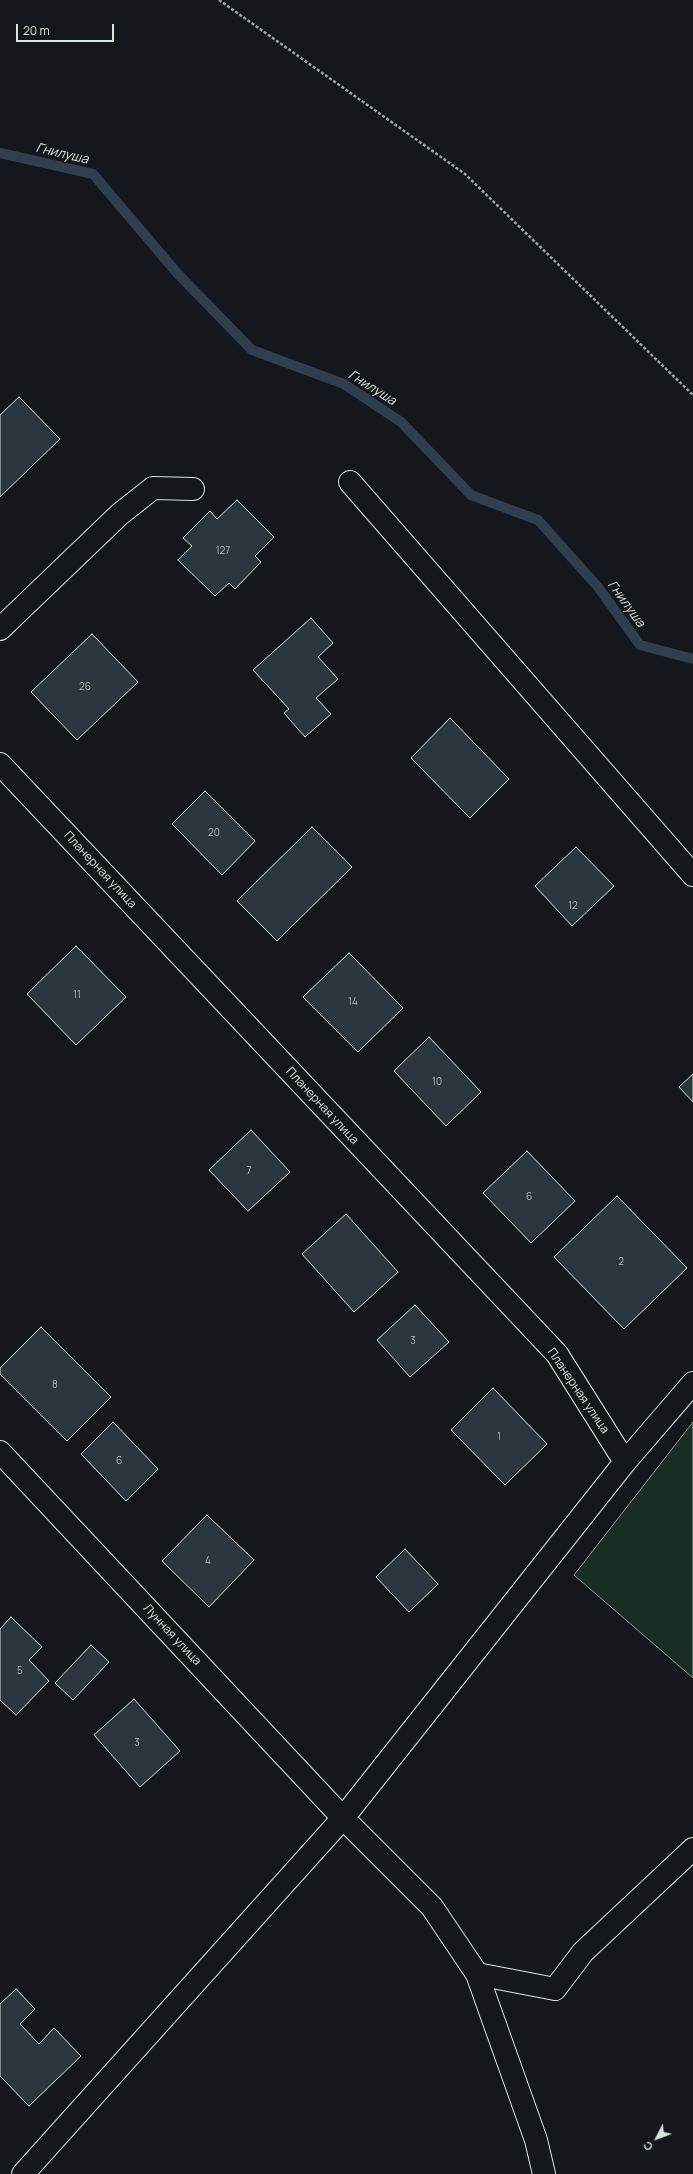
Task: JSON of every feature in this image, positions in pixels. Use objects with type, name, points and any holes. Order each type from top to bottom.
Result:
[{"type":"street","points":[[350,482],[693,875]]},
{"type":"street","points":[[0,629],[120,514],[153,488],[193,489]]},
{"type":"street","name":"Планерная улица","points":[[0,764],[557,1354],[625,1462]]},
{"type":"street","points":[[23,2174],[343,1818],[625,1462],[693,1383]]},
{"type":"street","name":"Лунная улица","points":[[0,1452],[343,1818],[432,1907],[477,1974],[536,2140],[544,2174]]},
{"type":"street","points":[[477,1974],[555,1989],[583,1952],[693,1849]]},
{"type":"path","points":[[219,0],[464,174],[693,395]]},
{"type":"green space","points":[[693,1422],[693,1678],[574,1575]]},
{"type":"building","points":[[19,397],[60,439],[0,497],[0,415]]},
{"type":"building","points":[[237,500],[274,537],[255,556],[261,562],[235,589],[229,583],[215,596],[178,560],[192,546],[183,538],[210,511],[217,519]]},
{"type":"building","points":[[311,618],[333,643],[318,657],[338,679],[316,698],[331,714],[305,737],[284,713],[289,709],[253,670]]},
{"type":"building","points":[[92,634],[138,682],[77,740],[31,692]]},
{"type":"building","points":[[450,718],[509,779],[470,818],[411,758]]},
{"type":"building","points":[[205,791],[255,841],[222,875],[172,824]]},
{"type":"building","points":[[312,827],[352,867],[277,941],[237,901]]},
{"type":"building","points":[[576,847],[614,886],[572,926],[535,886]]},
{"type":"building","points":[[76,946],[126,997],[76,1045],[27,994]]},
{"type":"building","points":[[349,953],[403,1008],[358,1052],[303,997]]},
{"type":"building","points":[[429,1037],[481,1092],[446,1126],[394,1071]]},
{"type":"building","points":[[693,1074],[693,1102],[679,1087]]},
{"type":"building","points":[[251,1130],[290,1172],[248,1211],[209,1170]]},
{"type":"building","points":[[527,1151],[575,1201],[531,1243],[483,1193]]},
{"type":"building","points":[[617,1196],[687,1268],[624,1329],[554,1257]]},
{"type":"building","points":[[346,1214],[398,1272],[354,1312],[302,1254]]},
{"type":"building","points":[[415,1305],[449,1342],[410,1377],[377,1340]]},
{"type":"building","points":[[41,1327],[111,1397],[67,1441],[0,1374],[0,1368]]},
{"type":"building","points":[[493,1388],[547,1444],[505,1485],[451,1430]]},
{"type":"building","points":[[113,1422],[158,1469],[126,1501],[81,1454]]},
{"type":"building","points":[[207,1515],[254,1560],[209,1607],[162,1561]]},
{"type":"building","points":[[405,1549],[438,1584],[409,1612],[376,1577]]},
{"type":"building","points":[[11,1617],[42,1647],[29,1660],[49,1681],[16,1715],[0,1700],[0,1629]]},
{"type":"building","points":[[91,1645],[109,1662],[73,1700],[55,1683]]},
{"type":"building","points":[[134,1699],[180,1751],[140,1787],[94,1735]]},
{"type":"building","points":[[16,1989],[35,2009],[20,2024],[39,2044],[54,2028],[81,2056],[29,2106],[0,2076],[0,2004]]},
{"type":"waterway","name":"Гнилуша","points":[[0,153],[93,174],[177,273],[252,350],[344,384],[401,422],[471,495],[538,520],[598,587],[640,645],[693,659]]}]
